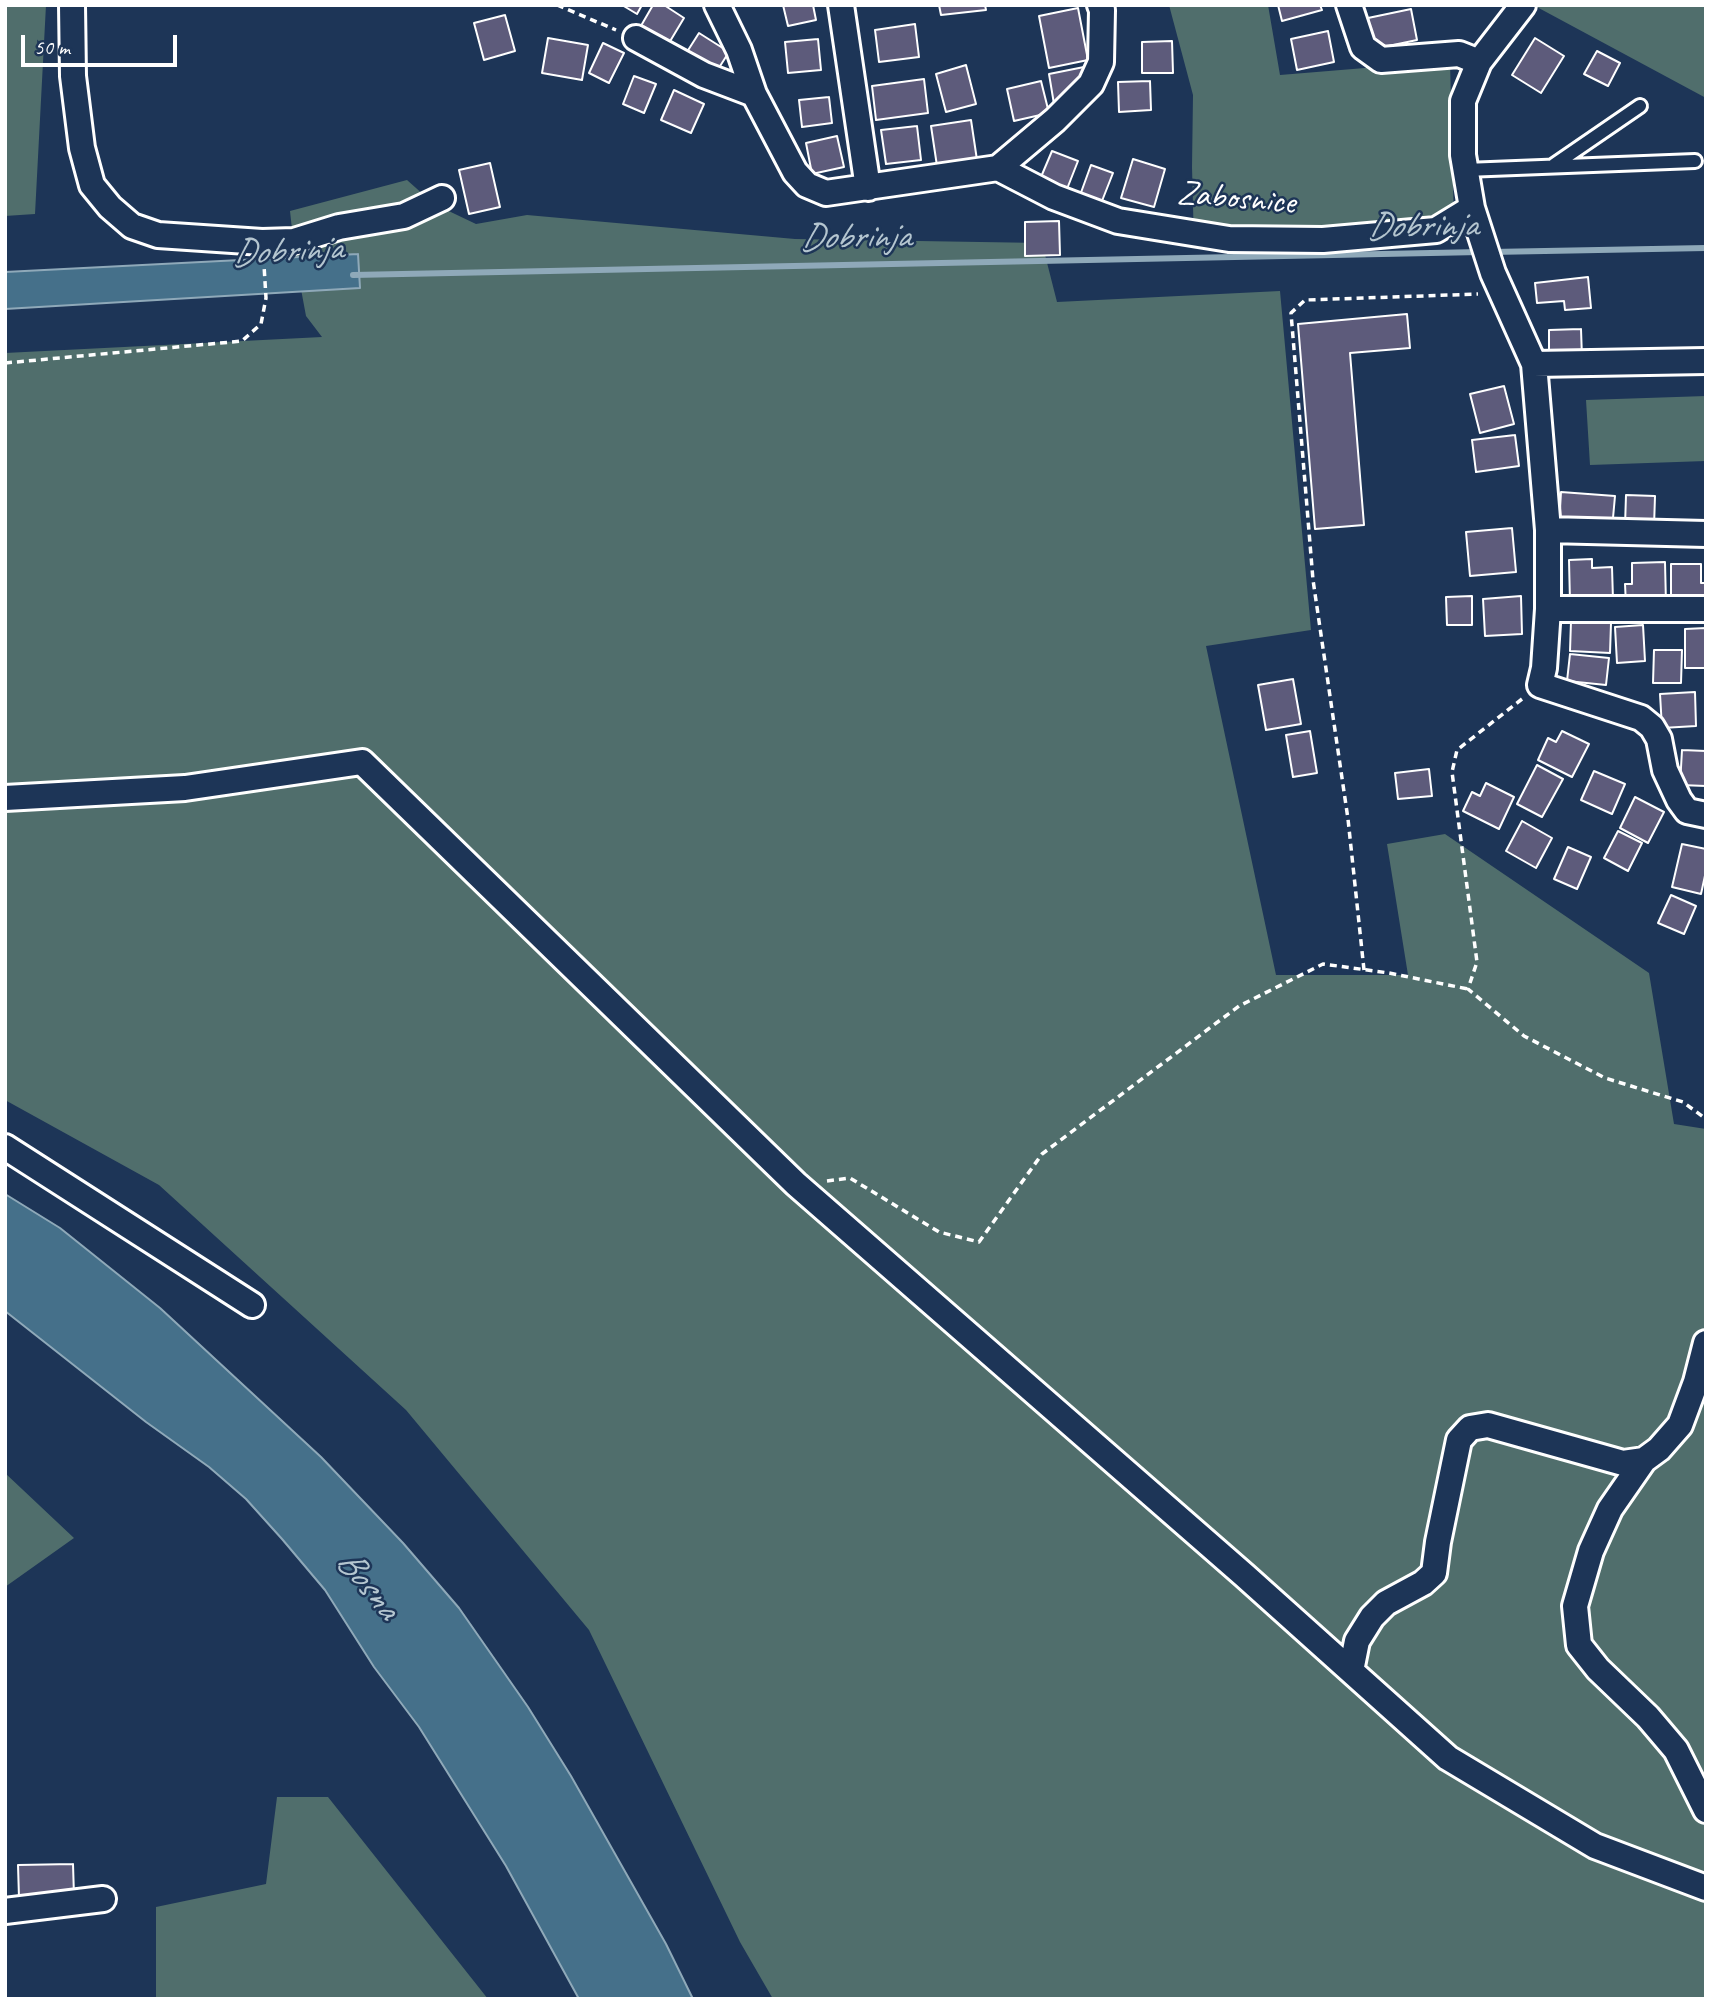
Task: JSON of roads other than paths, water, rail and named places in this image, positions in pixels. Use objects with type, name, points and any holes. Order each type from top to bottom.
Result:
[{"type":"street","points":[[72,5],[73,76],[82,148],[92,185],[110,207],[132,226],[158,235],[262,242],[294,241],[339,227],[404,216],[442,198]]},
{"type":"street","points":[[718,5],[739,50],[754,93],[795,172],[807,185],[826,193],[998,168],[1055,120],[1091,85],[1101,62],[1105,7]]},
{"type":"street","points":[[841,5],[869,188]]},
{"type":"street","points":[[1349,5],[1363,47],[1381,60],[1459,54],[1479,62]]},
{"type":"street","points":[[1523,5],[1479,62],[1463,101],[1463,155],[1472,208],[1497,283],[1534,364],[1548,530],[1548,609],[1541,685],[1641,718],[1652,727],[1659,739],[1665,770],[1679,800],[1687,811],[1706,815]]},
{"type":"street","points":[[636,38],[704,75],[754,93]]},
{"type":"street","name":"Zabosnice","points":[[998,168],[1054,197],[1118,221],[1229,240],[1324,240],[1436,230],[1472,208]]},
{"type":"street","points":[[1534,364],[1706,361]]},
{"type":"street","points":[[1548,530],[1706,534]]},
{"type":"street","points":[[1548,609],[1706,608]]},
{"type":"street","points":[[5,798],[185,788],[362,762],[796,1184],[1448,1758],[1595,1846],[1706,1888]]},
{"type":"street","points":[[5,1147],[252,1304]]},
{"type":"street","points":[[1706,1343],[1696,1382],[1680,1425],[1659,1449],[1644,1460],[1610,1509],[1591,1551],[1575,1606],[1579,1645],[1598,1669],[1648,1717],[1676,1749],[1706,1810]]},
{"type":"street","points":[[1351,1671],[1357,1641],[1372,1617],[1386,1603],[1423,1583],[1434,1573],[1460,1440],[1470,1428],[1488,1425],[1623,1463],[1644,1460]]},
{"type":"street","points":[[5,1911],[103,1899]]},
{"type":"lane","points":[[1554,165],[1640,106]]},
{"type":"lane","points":[[1465,170],[1695,161]]},
{"type":"water","points":[[358,254],[360,288],[5,309],[5,272]]},
{"type":"water","name":"Bosna","points":[[5,1194],[60,1228],[160,1308],[321,1457],[403,1543],[459,1608],[528,1707],[571,1776],[666,1944],[693,1999],[579,1999],[506,1866],[419,1727],[374,1667],[325,1590],[246,1499],[209,1467],[146,1422],[5,1311]]},
{"type":"waterway","name":"Dobrinja","points":[[1491,252],[1706,248]]},
{"type":"waterway","name":"Dobrinja","points":[[353,275],[1480,252]]}]
